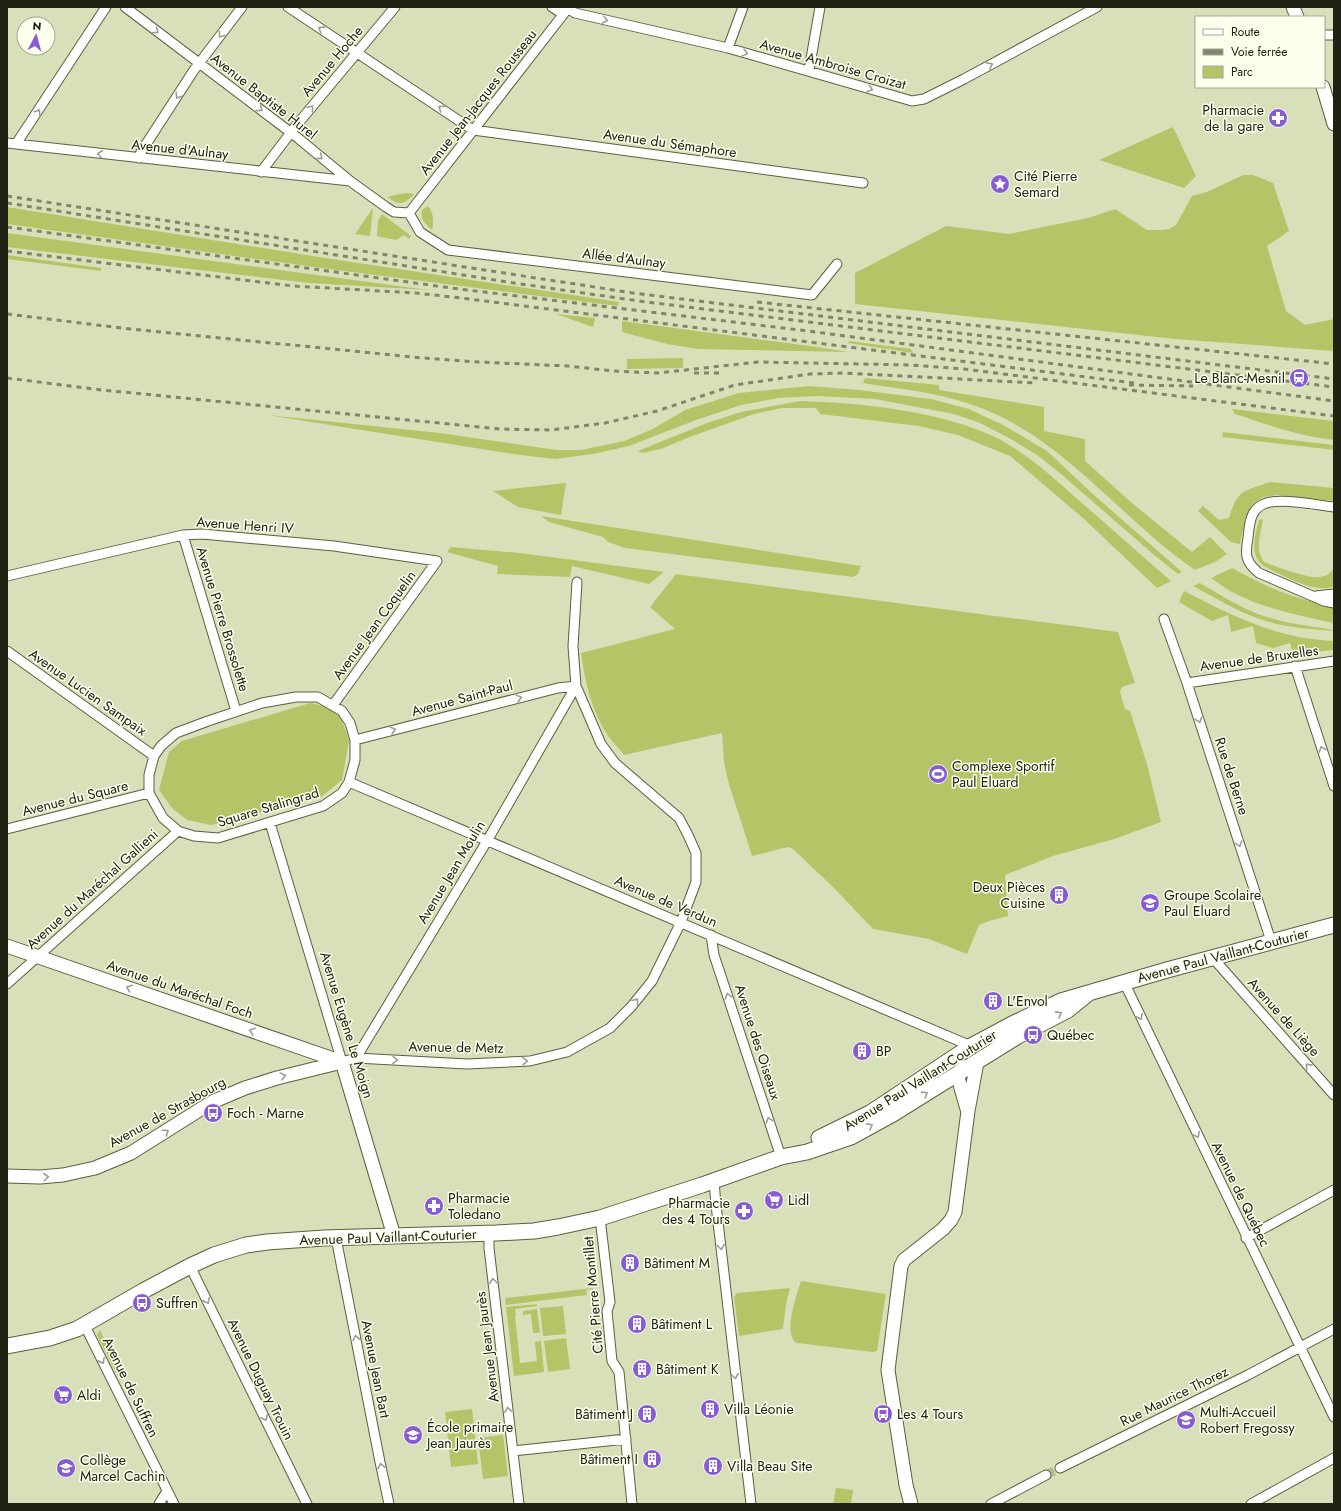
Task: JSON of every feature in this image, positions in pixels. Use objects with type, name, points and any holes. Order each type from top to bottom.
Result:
[{"type":"main road","name":"Avenue Paul Vaillant-Couturier","points":[[7,1346],[50,1338],[85,1326],[143,1291],[190,1266],[214,1255],[246,1245],[336,1238],[489,1234],[534,1231],[600,1218],[714,1181],[781,1157],[841,1129],[974,1054],[1037,1012],[1061,1001],[1212,957],[1334,925]]},
{"type":"main road","name":"Avenue Paul Vaillant-Couturier","points":[[781,1157],[807,1152],[851,1137],[893,1114],[957,1074],[974,1054],[1018,1036],[1068,1010],[1089,993]]},
{"type":"street","points":[[12,144],[106,7]]},
{"type":"street","name":"Avenue Baptiste Hurel","points":[[125,7],[291,133],[350,181],[394,212],[409,213]]},
{"type":"street","points":[[139,158],[141,152],[199,63],[242,7]]},
{"type":"street","points":[[288,7],[473,130]]},
{"type":"street","name":"Avenue Hoche","points":[[261,172],[291,133],[395,7]]},
{"type":"street","name":"Avenue Ambroise Croizat","points":[[552,7],[728,48],[809,70],[912,101],[924,99],[964,79],[1097,7]]},
{"type":"street","points":[[728,48],[743,7]]},
{"type":"street","points":[[809,70],[820,7]]},
{"type":"street","name":"Avenue Jean-Jacques Rousseau","points":[[409,213],[567,10]]},
{"type":"street","points":[[1323,88],[1334,124]]},
{"type":"street","name":"Avenue du Sémaphore","points":[[473,130],[863,183]]},
{"type":"street","name":"Avenue d'Aulnay","points":[[12,144],[350,181]]},
{"type":"street","name":"Allée d'Aulnay","points":[[409,213],[420,232],[448,250],[812,295],[837,264]]},
{"type":"street","points":[[1334,508],[1274,502],[1262,504],[1251,519],[1246,550],[1246,556],[1252,568],[1259,573],[1311,596],[1334,603]]},
{"type":"street","name":"Avenue Henri IV","points":[[7,576],[183,535],[202,534],[334,546],[437,561]]},
{"type":"street","name":"Avenue Pierre Brossolette","points":[[183,535],[236,711]]},
{"type":"street","name":"Avenue Jean Coquelin","points":[[334,705],[437,561]]},
{"type":"street","name":"Avenue de Metz","points":[[356,1058],[467,1064],[530,1061],[568,1052],[610,1028],[631,1007],[652,981],[681,922],[696,882],[696,853],[679,818],[615,762],[601,744],[576,686],[573,646],[577,582]]},
{"type":"street","points":[[1311,596],[1334,594]]},
{"type":"street","name":"Rue de Berne","points":[[1164,619],[1187,683],[1271,942]]},
{"type":"street","name":"Avenue Lucien Sampaix","points":[[7,651],[154,756]]},
{"type":"street","name":"Avenue de Bruxelles","points":[[1187,683],[1334,661]]},
{"type":"street","points":[[1296,666],[1334,786]]},
{"type":"street","name":"Avenue Saint-Paul","points":[[355,740],[558,688],[576,686]]},
{"type":"street","name":"Avenue Jean Moulin","points":[[356,1058],[487,841],[576,686]]},
{"type":"street","name":"Square Stalingrad","points":[[296,697],[318,697],[334,705],[342,711],[350,723],[355,740],[355,760],[349,782],[342,793],[323,806],[218,838],[194,836],[178,831],[163,818],[149,793],[149,775],[154,756],[161,746],[176,733],[262,703],[296,697]]},
{"type":"street","name":"Avenue de Verdun","points":[[349,782],[712,935],[974,1054]]},
{"type":"street","name":"Avenue du Square","points":[[7,829],[149,793]]},
{"type":"street","name":"Avenue Eugène Le Moign","points":[[270,823],[394,1236]]},
{"type":"street","name":"Avenue du Maréchal Gallieni","points":[[7,984],[178,831]]},
{"type":"street","name":"Avenue des Oiseaux","points":[[712,935],[714,955],[781,1157]]},
{"type":"street","name":"Avenue du Maréchal Foch","points":[[7,946],[342,1062]]},
{"type":"street","name":"Avenue de Liège","points":[[1212,957],[1334,1095]]},
{"type":"street","name":"Avenue de Québec","points":[[1124,982],[1246,1238],[1334,1417]]},
{"type":"street","points":[[318,1068],[319,1054]]},
{"type":"street","points":[[910,1504],[888,1370],[901,1266],[904,1260],[944,1229],[955,1212],[974,1054]]},
{"type":"street","points":[[342,1062],[356,1058]]},
{"type":"street","name":"Avenue de Strasbourg","points":[[7,1176],[40,1177],[63,1175],[95,1168],[137,1150],[212,1102],[245,1088],[277,1078],[342,1062]]},
{"type":"street","points":[[957,1074],[968,1111]]},
{"type":"street","points":[[714,1181],[716,1212],[734,1369],[752,1504]]},
{"type":"street","points":[[1246,1238],[1334,1190]]},
{"type":"street","name":"Cité Pierre Montillet","points":[[600,1218],[610,1302],[607,1311],[612,1361],[619,1372],[632,1504]]},
{"type":"street","name":"Avenue Jean Jaurès","points":[[489,1234],[489,1248],[520,1504]]},
{"type":"street","name":"Avenue Jean Bart","points":[[336,1238],[389,1504]]},
{"type":"street","name":"Avenue Duguay Trouin","points":[[190,1266],[307,1504]]},
{"type":"street","name":"Avenue de Suffren","points":[[85,1326],[174,1504]]},
{"type":"street","name":"Rue Maurice Thorez","points":[[1060,1468],[1238,1380],[1334,1329]]},
{"type":"street","points":[[513,1451],[626,1439]]},
{"type":"street","points":[[1250,1504],[1334,1458]]},
{"type":"street","points":[[991,1504],[1009,1501],[1046,1475]]},
{"type":"street","points":[[906,1485],[906,1504]]},
{"type":"street","points":[[159,1504],[167,1491]]},
{"type":"green space","points":[[1173,127],[1196,176],[1184,188],[1099,160]]},
{"type":"green space","points":[[1243,175],[1253,175],[1273,183],[1289,231],[1267,246],[1286,311],[1305,325],[1334,319],[1334,351],[1175,339],[855,304],[855,273],[946,226],[1009,234],[1088,218],[1115,209],[1147,230],[1169,229],[1176,225],[1192,196],[1207,192]]},
{"type":"green space","points":[[400,194],[414,194],[401,203],[395,202],[388,197]]},
{"type":"green space","points":[[428,206],[433,218],[432,230],[422,219],[422,210]]},
{"type":"green space","points":[[7,207],[319,257],[619,302],[618,306],[321,268],[7,224]]},
{"type":"green space","points":[[373,208],[370,236],[355,234]]},
{"type":"green space","points":[[382,214],[411,236],[409,239],[404,235],[396,240],[377,236],[378,221]]},
{"type":"green space","points":[[7,233],[428,290],[309,283],[7,247]]},
{"type":"green space","points":[[7,255],[101,268],[101,271],[7,259]]},
{"type":"green space","points":[[556,314],[595,318],[593,327]]},
{"type":"green space","points":[[622,321],[848,352],[698,349],[667,344],[622,332]]},
{"type":"green space","points":[[849,341],[911,349],[913,353],[848,343]]},
{"type":"green space","points":[[683,358],[683,368],[627,369],[627,359]]},
{"type":"green space","points":[[865,378],[939,385],[939,390],[1044,407],[1044,431],[1085,439],[1085,461],[1132,503],[1192,552],[1210,537],[1227,554],[1215,562],[1195,570],[1140,526],[1088,478],[1033,435],[1003,418],[970,404],[944,396],[863,383]]},
{"type":"green space","points":[[809,386],[859,390],[931,399],[969,409],[1005,426],[1047,451],[1094,495],[1182,572],[1178,574],[1061,474],[1037,455],[1009,438],[980,423],[954,414],[875,399],[817,396],[778,398],[741,405],[696,420],[629,446],[593,454],[555,459],[520,455],[267,415],[440,433],[557,450],[581,450],[624,441],[653,429],[685,410],[739,393]]},
{"type":"green space","points":[[800,401],[850,404],[903,410],[929,415],[979,430],[1001,440],[1043,469],[1171,581],[1157,588],[1084,519],[1010,456],[958,435],[919,426],[820,414],[816,408],[782,408],[754,414],[661,449],[642,453],[638,451],[707,423],[741,412]]},
{"type":"green space","points":[[1232,409],[1334,421],[1334,440],[1308,436],[1272,426],[1235,414]]},
{"type":"green space","points":[[1223,432],[1334,445],[1334,450],[1222,437]]},
{"type":"green space","points":[[1270,482],[1334,488],[1334,501],[1277,495],[1263,497],[1256,502],[1246,516],[1240,544],[1231,542],[1198,511],[1203,506],[1219,520],[1229,518],[1235,502],[1242,493]]},
{"type":"green space","points":[[566,483],[561,515],[518,507],[493,491]]},
{"type":"green space","points":[[541,516],[861,566],[858,574],[853,577],[625,548],[608,542],[603,537],[549,522]]},
{"type":"green space","points":[[1263,519],[1259,552],[1264,562],[1288,571],[1312,577],[1324,576],[1330,573],[1334,568],[1334,586],[1318,588],[1309,586],[1299,583],[1265,567],[1256,557],[1254,545],[1259,520]]},
{"type":"green space","points":[[451,547],[520,553],[664,572],[649,584],[572,566],[570,577],[497,574],[498,566],[447,552]]},
{"type":"green space","points":[[1232,568],[1282,592],[1307,600],[1334,606],[1334,623],[1283,611],[1246,599],[1211,578]]},
{"type":"green space","name":"Complexe Sportif Paul Eluard","points":[[676,574],[1118,632],[1135,683],[1122,687],[1120,692],[1125,709],[1130,711],[1147,764],[1161,822],[1114,839],[1053,856],[1005,875],[1008,916],[979,925],[967,954],[929,939],[873,929],[834,888],[793,849],[788,847],[752,856],[729,784],[724,762],[722,733],[624,755],[608,736],[602,726],[590,696],[581,653],[675,629],[650,607]]},
{"type":"green space","points":[[1200,583],[1235,604],[1258,614],[1286,622],[1334,631],[1285,626],[1257,618],[1193,586]]},
{"type":"green space","points":[[1184,591],[1256,625],[1274,631],[1293,636],[1334,641],[1334,650],[1293,654],[1290,643],[1273,648],[1256,643],[1253,626],[1231,632],[1228,615],[1212,621],[1179,602]]},
{"type":"green space","points":[[310,703],[329,707],[341,718],[349,740],[342,780],[320,798],[211,825],[187,820],[172,808],[159,790],[169,752],[182,741]]},
{"type":"green space","points":[[801,1281],[886,1294],[877,1351],[873,1352],[797,1343],[793,1339],[791,1323],[794,1304]]},
{"type":"green space","points":[[593,1288],[586,1290],[587,1295],[506,1305],[505,1298]]},
{"type":"green space","points":[[790,1288],[786,1304],[783,1329],[739,1336],[734,1297],[737,1293]]},
{"type":"green space","points":[[537,1304],[537,1306],[515,1309],[515,1316],[520,1363],[537,1361],[535,1342],[541,1341],[544,1372],[514,1376],[506,1307]]},
{"type":"green space","points":[[563,1306],[566,1334],[543,1336],[540,1308]]},
{"type":"green space","points":[[537,1309],[540,1333],[533,1333],[531,1314],[523,1315],[523,1311]]},
{"type":"green space","points":[[100,1330],[120,1371],[116,1373],[97,1335]]},
{"type":"green space","points":[[566,1338],[570,1369],[548,1372],[544,1341]]},
{"type":"green space","points":[[472,1409],[478,1464],[451,1467],[445,1412]]},
{"type":"green space","points":[[503,1435],[508,1476],[483,1479],[478,1438]]},
{"type":"green space","points":[[836,1488],[853,1490],[851,1504],[833,1504]]},
{"type":"tunnel","points":[[1046,1475],[1060,1468]]},
{"type":"railway","points":[[7,196],[633,293],[1334,379]]},
{"type":"railway","points":[[7,203],[514,283],[639,301],[1334,387]]},
{"type":"railway","points":[[7,227],[459,289],[808,331],[1334,401]]},
{"type":"railway","points":[[7,251],[293,286],[416,293],[461,298],[1134,383]]},
{"type":"railway","points":[[757,302],[1334,364]]},
{"type":"railway","points":[[7,314],[130,329],[423,358],[568,366],[613,371],[658,373],[758,362],[911,365],[964,369],[1334,416]]},
{"type":"railway","points":[[694,373],[721,373]]},
{"type":"railway","points":[[7,378],[102,390],[500,429],[551,430],[605,423],[657,411],[735,385],[810,374],[844,373],[1037,383]]},
{"type":"railway","points":[[1129,385],[1193,386]]},
{"type":"place","name":"Pharmacie de la gare","points":[[1278,118]]},
{"type":"place","name":"Cité Pierre Semard","points":[[1000,184]]},
{"type":"place","name":"Le Blanc-Mesnil","points":[[1299,378]]},
{"type":"place","name":"Complexe Sportif Paul Eluard","points":[[938,774]]},
{"type":"place","name":"Deux Pièces Cuisine","points":[[1059,895]]},
{"type":"place","name":"Groupe Scolaire Paul Eluard","points":[[1150,903]]},
{"type":"place","name":"L'Envol","points":[[993,1001]]},
{"type":"place","name":"Québec","points":[[1033,1035]]},
{"type":"place","name":"BP","points":[[862,1051]]},
{"type":"place","name":"Foch - Marne","points":[[213,1113]]},
{"type":"place","name":"Lidl","points":[[774,1200]]},
{"type":"place","name":"Pharmacie Toledano","points":[[434,1206]]},
{"type":"place","name":"Pharmacie des 4 Tours","points":[[744,1211]]},
{"type":"place","name":"Bâtiment M","points":[[630,1263]]},
{"type":"place","name":"Suffren","points":[[142,1303]]},
{"type":"place","name":"Bâtiment L","points":[[637,1324]]},
{"type":"place","name":"Bâtiment K","points":[[642,1369]]},
{"type":"place","name":"Aldi","points":[[63,1395]]},
{"type":"place","name":"Villa Léonie","points":[[710,1409]]},
{"type":"place","name":"Bâtiment J","points":[[647,1414]]},
{"type":"place","name":"Les 4 Tours","points":[[883,1414]]},
{"type":"place","name":"Multi-Accueil Robert Fregossy","points":[[1186,1420]]},
{"type":"place","name":"École primaire Jean Jaurès","points":[[413,1435]]},
{"type":"place","name":"Bâtiment I","points":[[652,1459]]},
{"type":"place","name":"Villa Beau Site","points":[[713,1466]]},
{"type":"place","name":"Collège Marcel Cachin","points":[[66,1468]]}]
